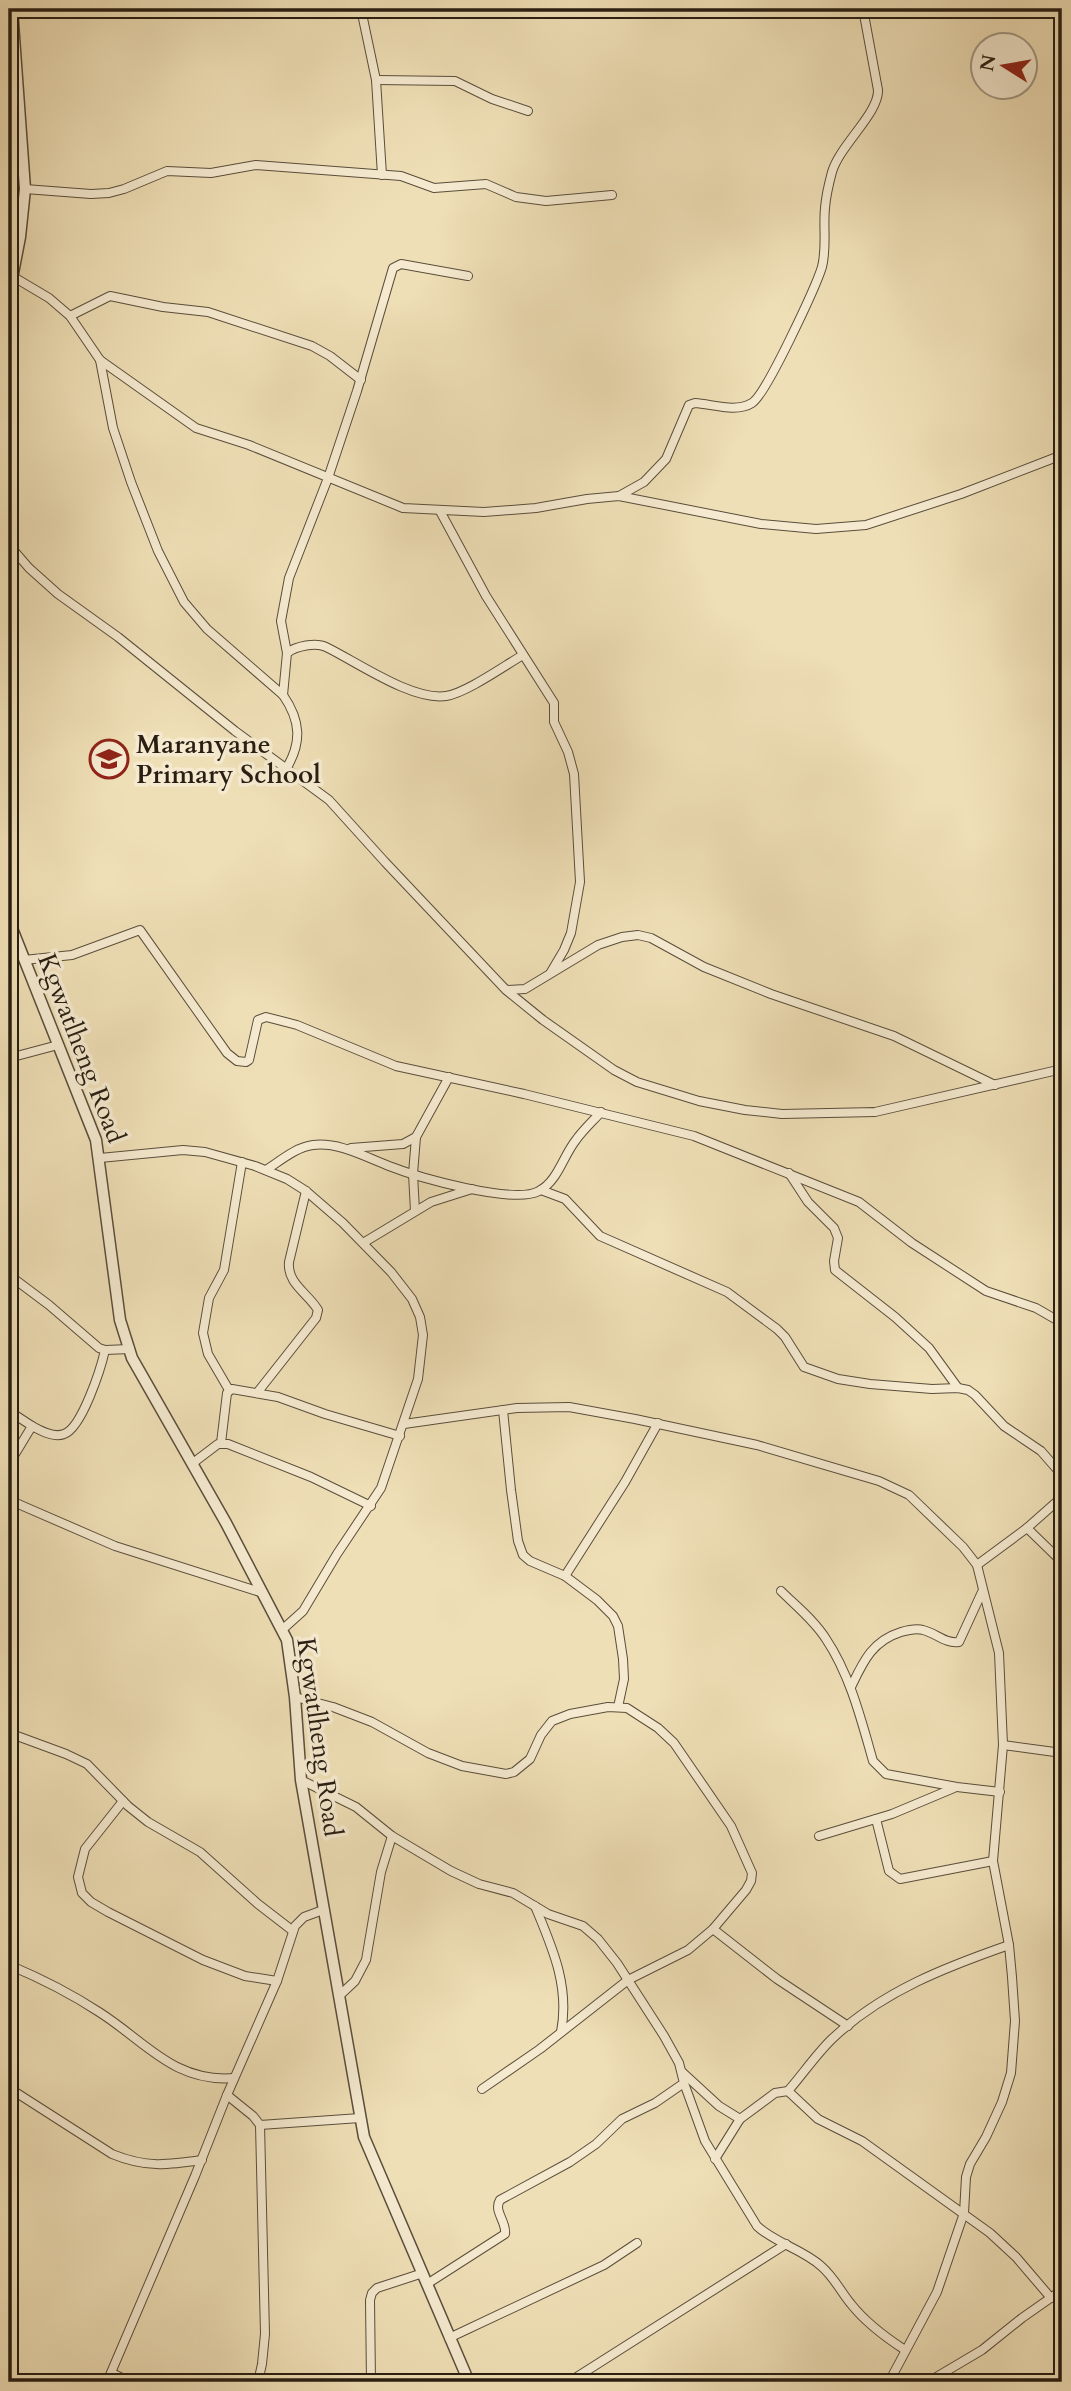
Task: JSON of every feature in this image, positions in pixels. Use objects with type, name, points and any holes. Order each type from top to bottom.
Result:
[{"type":"street","points":[[9,294],[25,189],[12,41],[12,9]]},
{"type":"street","points":[[361,9],[376,80],[382,175]]},
{"type":"street","points":[[619,496],[643,482],[666,458],[689,405],[695,403],[742,407],[753,403],[769,382],[822,267],[824,208],[833,171],[840,153],[877,102],[878,90],[863,9]]},
{"type":"street","points":[[376,80],[448,80],[528,111]]},
{"type":"street","points":[[25,189],[109,193],[167,171],[211,173],[256,165],[408,177],[422,186],[434,188],[486,184],[516,197],[546,201],[612,195]]},
{"type":"street","points":[[283,695],[287,653],[281,621],[285,593],[361,380],[393,268],[401,264],[468,276]]},
{"type":"street","points":[[12,276],[48,298],[70,316],[100,360],[196,428],[249,445],[403,508],[440,512],[484,512],[536,508],[619,496],[761,524],[816,529],[866,526],[961,494],[1062,455]]},
{"type":"street","points":[[70,316],[110,296],[163,307],[208,312],[312,346],[361,380]]},
{"type":"street","points":[[100,360],[113,428],[131,482],[158,551],[184,602],[207,629],[283,695],[295,719],[298,742],[295,755],[286,769]]},
{"type":"street","points":[[440,512],[486,596],[554,703],[554,722],[568,752],[574,774],[578,808],[580,882],[577,908],[564,950],[549,974]]},
{"type":"street","points":[[9,545],[29,568],[58,594],[118,637],[338,809],[506,990],[543,1020],[614,1070],[636,1082],[699,1101],[745,1110],[782,1114],[875,1112],[1062,1069]]},
{"type":"street","points":[[287,653],[292,649],[322,645],[403,688],[418,693],[445,696],[473,684],[523,655]]},
{"type":"street","name":"Kgwatlheng Road","points":[[9,922],[91,1126],[100,1158],[120,1320],[130,1349],[283,1629],[291,1655],[301,1780],[360,2118],[371,2157],[469,2382]]},
{"type":"street","points":[[24,960],[72,955],[140,930],[227,1053],[237,1060],[246,1062],[249,1059],[258,1020],[262,1017],[297,1025],[396,1066],[694,1136],[859,1202],[912,1243],[986,1291],[1036,1308],[1062,1323]]},
{"type":"street","points":[[506,990],[525,989],[598,945],[638,935],[651,938],[705,967],[771,994],[894,1036],[995,1085]]},
{"type":"street","points":[[9,1058],[58,1045]]},
{"type":"street","points":[[415,1211],[413,1174],[416,1137],[449,1077]]},
{"type":"street","points":[[346,1148],[413,1174],[472,1189],[523,1196],[541,1190],[551,1181],[576,1139],[601,1112]]},
{"type":"street","points":[[266,1170],[292,1153],[313,1145],[346,1148],[403,1144],[416,1137]]},
{"type":"street","points":[[100,1158],[183,1150],[205,1152],[266,1170],[306,1191],[363,1243],[391,1272],[412,1300],[420,1317],[423,1335],[418,1379],[385,1480],[303,1611],[283,1629]]},
{"type":"street","points":[[193,1463],[221,1443],[229,1390],[208,1354],[203,1333],[209,1298],[224,1270],[242,1162]]},
{"type":"street","points":[[789,1173],[808,1202],[834,1228],[838,1238],[835,1270],[895,1317],[929,1348],[958,1388]]},
{"type":"street","points":[[363,1243],[431,1202],[472,1189]]},
{"type":"street","points":[[541,1190],[565,1199],[600,1236],[660,1265],[727,1292],[777,1329],[804,1367],[838,1378],[870,1384],[932,1390],[958,1388],[975,1395],[1004,1426],[1041,1451],[1062,1475]]},
{"type":"street","points":[[257,1393],[316,1318],[318,1310],[312,1300],[292,1281],[289,1273],[289,1262],[306,1191]]},
{"type":"street","points":[[9,1275],[91,1342],[105,1350],[130,1349]]},
{"type":"street","points":[[9,1411],[43,1432],[60,1435],[71,1430],[97,1381],[105,1350]]},
{"type":"street","points":[[229,1390],[278,1397],[400,1436]]},
{"type":"street","points":[[404,1424],[503,1410],[569,1407],[757,1445],[893,1486],[923,1506],[977,1565],[999,1653],[1003,1745],[993,1861],[1009,1945],[1015,2021],[1011,2073],[1002,2102],[970,2164],[966,2177],[964,2213],[937,2292],[890,2382]]},
{"type":"street","points":[[503,1410],[518,1541],[523,1555],[530,1561],[565,1576],[613,1616],[618,1626],[624,1669],[618,1707]]},
{"type":"street","points":[[565,1576],[625,1482],[658,1423]]},
{"type":"street","points":[[9,1464],[32,1426]]},
{"type":"street","points":[[221,1443],[311,1477],[371,1506]]},
{"type":"street","points":[[977,1565],[1027,1528],[1062,1497]]},
{"type":"street","points":[[9,1500],[115,1546],[263,1593]]},
{"type":"street","points":[[1027,1528],[1062,1562]]},
{"type":"street","points":[[780,1591],[825,1637],[850,1687],[873,1761],[879,1769],[886,1774],[1000,1792]]},
{"type":"street","points":[[850,1687],[864,1659],[883,1639],[909,1630],[922,1629],[948,1642],[959,1642],[982,1591]]},
{"type":"street","points":[[295,1697],[333,1707],[372,1722],[428,1753],[462,1766],[506,1774],[514,1772],[530,1759],[541,1735],[552,1721],[570,1714],[627,1708],[674,1743],[732,1826],[752,1873],[751,1881],[713,1929],[688,1950],[628,1980],[540,2049],[482,2088]]},
{"type":"street","points":[[9,1733],[87,1764],[148,1822],[200,1852],[293,1931]]},
{"type":"street","points":[[1003,1745],[1062,1754]]},
{"type":"street","points":[[301,1780],[356,1807],[392,1836],[461,1876],[513,1893],[548,1914],[583,1926],[598,1939],[628,1980],[679,2063],[699,2129],[757,2226],[821,2266],[862,2316],[905,2350]]},
{"type":"street","points":[[819,1836],[876,1819],[957,1787]]},
{"type":"street","points":[[123,1801],[85,1849],[78,1877],[82,1894],[108,1912],[203,1960],[245,1976],[277,1981]]},
{"type":"street","points":[[876,1819],[889,1871],[900,1879],[993,1861]]},
{"type":"street","points":[[339,1996],[355,1981],[366,1960],[381,1872],[392,1836]]},
{"type":"street","points":[[534,1906],[560,1972],[565,2012],[561,2032]]},
{"type":"street","points":[[107,2382],[277,1981],[293,1931],[298,1921],[323,1910]]},
{"type":"street","points":[[713,1929],[777,1979],[848,2026]]},
{"type":"street","points":[[715,2159],[740,2119],[775,2093],[788,2091],[832,2039],[873,2005],[909,1985],[1009,1945]]},
{"type":"street","points":[[9,1965],[74,1996],[103,2014],[167,2062],[205,2078],[234,2078]]},
{"type":"street","points":[[680,2070],[726,2112],[740,2119]]},
{"type":"street","points":[[371,2382],[370,2300],[377,2288],[425,2279],[505,2234],[498,2208],[500,2200],[570,2162],[596,2144],[622,2119],[655,2103],[684,2083]]},
{"type":"street","points":[[9,2088],[101,2147],[129,2161],[150,2166],[202,2160]]},
{"type":"street","points":[[788,2091],[818,2119],[863,2141],[964,2213],[1016,2256],[1051,2298]]},
{"type":"street","points":[[227,2095],[260,2125],[265,2334],[258,2382]]},
{"type":"street","points":[[260,2125],[360,2118]]},
{"type":"street","points":[[449,2338],[604,2265],[637,2243]]},
{"type":"street","points":[[569,2382],[786,2244]]},
{"type":"street","points":[[928,2382],[982,2350],[1062,2290]]},
{"type":"street","points":[[112,2374],[130,2382]]},
{"type":"place","name":"Maranyane Primary School","points":[[109,759]]}]
